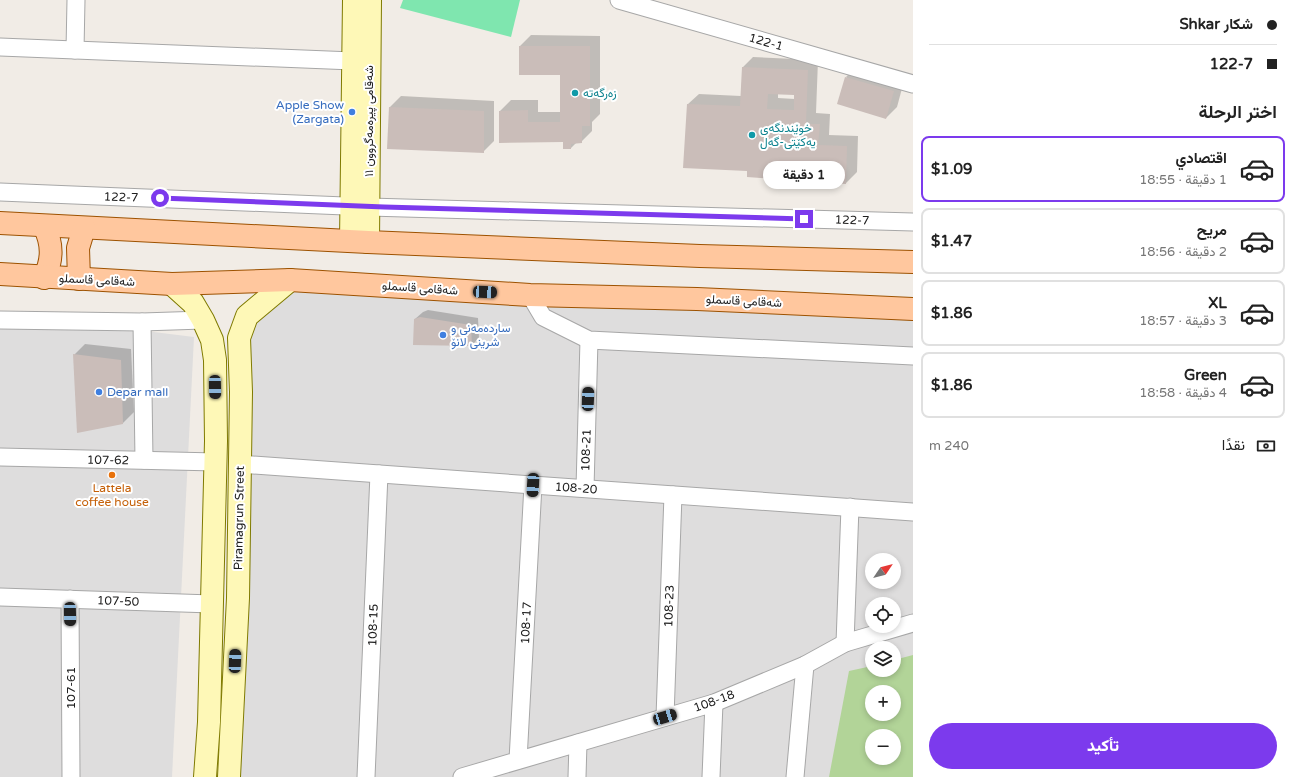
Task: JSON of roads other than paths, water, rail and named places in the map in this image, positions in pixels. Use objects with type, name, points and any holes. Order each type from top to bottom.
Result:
[{"type":"main road","name":"شەقامی پیرەمەگروون ١١","points":[[354,0],[353,61],[360,206],[360,242]]},
{"type":"main road","name":"شەقامی پیرەمەگروون ١١","points":[[360,206],[370,0]]},
{"type":"main road","points":[[0,223],[360,242],[700,256],[913,262]]},
{"type":"main road","points":[[44,226],[51,243],[51,261],[44,278]]},
{"type":"main road","points":[[79,279],[78,248],[84,228]]},
{"type":"main road","name":"شەقامی قاسملو","points":[[0,274],[44,278],[172,284],[290,280],[530,295],[697,299],[913,309]]},
{"type":"main road","name":"Piramagrun Street","points":[[229,777],[238,598],[241,392],[239,338],[247,316],[290,280]]},
{"type":"main road","name":"Piramagrun Street","points":[[172,284],[193,303],[203,320],[212,340],[215,360],[216,462],[209,722],[205,777]]},
{"type":"street","points":[[75,50],[76,0]]},
{"type":"street","name":"122-1","points":[[619,0],[913,84]]},
{"type":"street","points":[[0,47],[353,61]]},
{"type":"street","name":"122-7","points":[[0,192],[360,206],[913,222]]},
{"type":"street","points":[[530,295],[543,317],[589,340],[913,356]]},
{"type":"street","points":[[0,320],[142,322],[203,320]]},
{"type":"street","points":[[142,322],[144,460]]},
{"type":"street","name":"108-21","points":[[585,488],[589,340]]},
{"type":"street","name":"107-62","points":[[0,457],[216,462]]},
{"type":"street","name":"108-20","points":[[239,464],[913,512]]},
{"type":"street","name":"108-15","points":[[366,777],[379,474]]},
{"type":"street","name":"108-17","points":[[518,760],[533,485]]},
{"type":"street","name":"108-23","points":[[665,717],[673,495]]},
{"type":"street","points":[[845,643],[850,507]]},
{"type":"street","name":"107-50","points":[[0,597],[212,604]]},
{"type":"street","name":"107-61","points":[[70,599],[71,777]]},
{"type":"street","name":"108-18","points":[[462,777],[714,703],[805,665],[845,643],[913,623]]},
{"type":"street","points":[[795,777],[805,665]]},
{"type":"street","points":[[711,777],[714,703]]},
{"type":"street","points":[[577,777],[578,743]]},
{"type":"place","name":"زەرگەتە","points":[[575,93]]},
{"type":"place","name":"Apple Show (Zargata)","points":[[352,112]]},
{"type":"place","name":"خوێندنگەی یەکێتی-گەل","points":[[752,135]]},
{"type":"place","name":"ساردەمەنی و شرینی لانۆ","points":[[443,335]]},
{"type":"place","name":"Depar mall","points":[[99,392]]},
{"type":"place","name":"Lattela coffee house","points":[[112,475]]}]
